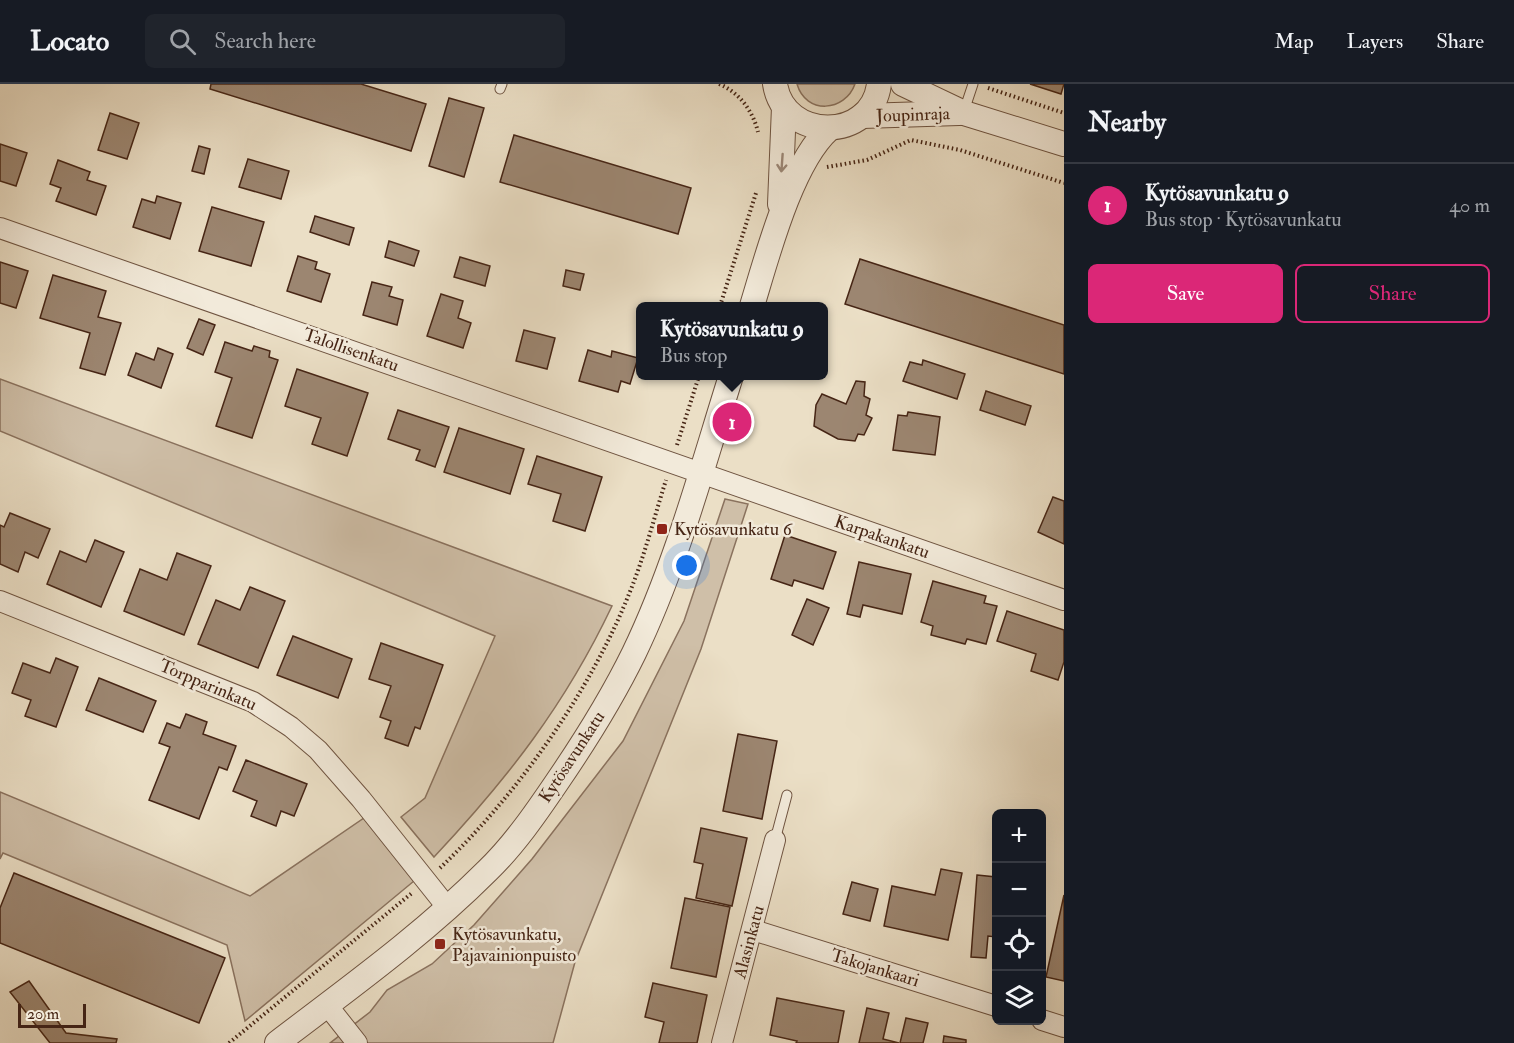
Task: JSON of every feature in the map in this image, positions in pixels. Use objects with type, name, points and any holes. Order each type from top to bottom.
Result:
[{"type":"street","points":[[775,84],[784,107],[796,120],[812,127],[829,129],[846,125],[862,116],[872,105],[879,84]]},
{"type":"street","name":"Joupinraja","points":[[903,84],[964,113],[1064,144]]},
{"type":"street","points":[[779,218],[784,107]]},
{"type":"street","name":"Joupinraja","points":[[862,116],[964,113]]},
{"type":"street","points":[[753,302],[779,218],[815,141],[829,129]]},
{"type":"street","name":"Talollisenkatu","points":[[0,228],[701,473]]},
{"type":"street","name":"Kytösavunkatu","points":[[277,1043],[403,947],[488,870],[534,816],[594,726],[634,653],[677,544],[729,380]]},
{"type":"street","name":"Karpakankatu","points":[[701,473],[1064,600]]},
{"type":"street","name":"Torpparinkatu","points":[[0,601],[253,702],[281,720],[318,750],[361,798],[447,907]]},
{"type":"street","name":"Alasinkatu","points":[[722,1043],[775,840]]},
{"type":"street","name":"Takojankaari","points":[[753,930],[992,1005]]},
{"type":"street","points":[[327,1005],[357,1043]]},
{"type":"street","points":[[1046,1022],[1064,1027]]},
{"type":"lane","points":[[964,113],[973,84]]},
{"type":"lane","points":[[775,840],[788,795]]},
{"type":"path","points":[[719,84],[731,86],[746,104],[759,135]]},
{"type":"path","points":[[986,88],[1064,113]]},
{"type":"path","points":[[805,162],[826,168],[843,166],[889,151],[911,140],[960,150],[1064,183]]},
{"type":"path","points":[[721,302],[758,189]]},
{"type":"path","points":[[230,1043],[426,881],[489,817],[544,744],[581,688],[630,594],[697,380]]},
{"type":"shaded area","points":[[797,84],[855,84],[843,100],[826,106],[808,101]]},
{"type":"shaded area","points":[[0,379],[612,606],[575,676],[555,708],[510,769],[434,857],[401,817],[425,798],[495,636],[0,431]]},
{"type":"shaded area","points":[[725,499],[748,504],[701,649],[575,962],[553,1043],[330,1043],[370,1012],[387,990],[432,964],[474,925],[532,859],[623,741],[684,621]]},
{"type":"shaded area","points":[[0,792],[250,896],[364,818],[414,881],[245,1021],[227,945],[3,853],[0,859]]},
{"type":"building","points":[[211,84],[361,84],[426,104],[411,151],[210,89]]},
{"type":"building","points":[[1030,84],[1064,84],[1061,94]]},
{"type":"building","points":[[449,98],[484,108],[464,177],[429,166]]},
{"type":"building","points":[[110,113],[139,123],[127,159],[98,150]]},
{"type":"building","points":[[514,135],[691,188],[678,234],[500,182]]},
{"type":"building","points":[[0,144],[27,153],[16,186],[0,181]]},
{"type":"building","points":[[199,146],[210,149],[204,174],[192,171]]},
{"type":"building","points":[[248,159],[289,171],[281,199],[239,187]]},
{"type":"building","points":[[58,160],[90,172],[87,180],[106,186],[96,215],[56,201],[61,188],[50,184]]},
{"type":"building","points":[[157,196],[181,203],[170,239],[133,227],[142,199],[155,203]]},
{"type":"building","points":[[212,207],[264,222],[251,266],[199,251]]},
{"type":"building","points":[[315,216],[354,228],[349,245],[310,232]]},
{"type":"building","points":[[389,241],[419,251],[414,266],[385,257]]},
{"type":"building","points":[[298,256],[317,262],[315,269],[330,274],[321,302],[287,291]]},
{"type":"building","points":[[460,257],[490,266],[485,286],[454,277]]},
{"type":"building","points":[[860,259],[1064,325],[1064,374],[845,304]]},
{"type":"building","points":[[0,262],[28,271],[16,308],[0,303]]},
{"type":"building","points":[[566,270],[584,274],[580,290],[563,286]]},
{"type":"building","points":[[53,275],[106,291],[98,317],[121,323],[105,375],[80,368],[90,333],[40,318]]},
{"type":"building","points":[[372,282],[392,287],[389,296],[403,300],[397,325],[363,315]]},
{"type":"building","points":[[441,294],[463,301],[458,318],[471,323],[463,348],[427,336]]},
{"type":"building","points":[[199,319],[215,325],[203,355],[187,348]]},
{"type":"building","points":[[524,330],[555,338],[547,369],[516,361]]},
{"type":"building","points":[[225,342],[252,351],[254,346],[270,351],[269,357],[278,360],[252,438],[216,426],[232,378],[215,372]]},
{"type":"building","points":[[158,348],[173,354],[161,388],[128,375],[136,353],[154,360]]},
{"type":"building","points":[[588,350],[611,357],[612,351],[636,357],[630,384],[621,381],[618,392],[579,381]]},
{"type":"building","points":[[923,360],[965,374],[957,399],[903,381],[910,362],[922,365]]},
{"type":"building","points":[[297,369],[368,393],[347,456],[312,444],[321,418],[285,406]]},
{"type":"building","points":[[856,381],[865,382],[864,396],[870,399],[866,415],[872,418],[864,435],[858,434],[855,441],[838,439],[814,426],[816,405],[822,394],[846,404]]},
{"type":"building","points":[[986,391],[1031,406],[1025,425],[980,410]]},
{"type":"building","points":[[398,410],[449,427],[435,467],[416,460],[420,450],[388,439]]},
{"type":"building","points":[[908,412],[940,417],[935,455],[893,450],[898,415],[907,416]]},
{"type":"building","points":[[459,428],[524,449],[510,494],[444,472]]},
{"type":"building","points":[[537,456],[602,477],[585,531],[553,521],[561,494],[528,484]]},
{"type":"building","points":[[1053,497],[1064,501],[1064,544],[1038,532]]},
{"type":"building","points":[[10,513],[50,529],[38,558],[25,552],[18,572],[0,564],[0,525],[4,527]]},
{"type":"building","points":[[785,535],[836,552],[823,589],[794,580],[792,586],[771,579]]},
{"type":"building","points":[[95,540],[124,552],[101,607],[47,584],[60,551],[86,562]]},
{"type":"building","points":[[177,553],[211,566],[184,635],[124,611],[140,569],[167,580]]},
{"type":"building","points":[[859,562],[911,574],[902,614],[863,605],[860,617],[847,614]]},
{"type":"building","points":[[933,581],[986,596],[984,603],[997,606],[986,644],[967,639],[965,644],[931,635],[933,626],[921,622]]},
{"type":"building","points":[[250,587],[285,601],[258,668],[198,644],[216,600],[240,610]]},
{"type":"building","points":[[807,599],[829,608],[813,645],[792,635]]},
{"type":"building","points":[[1007,611],[1064,630],[1064,662],[1058,680],[1031,671],[1036,654],[997,641]]},
{"type":"building","points":[[293,636],[352,659],[338,698],[277,675]]},
{"type":"building","points":[[381,643],[443,665],[420,729],[415,727],[408,746],[385,738],[391,721],[380,717],[391,686],[369,679]]},
{"type":"building","points":[[56,658],[78,667],[56,727],[25,716],[31,700],[12,693],[23,663],[50,673]]},
{"type":"building","points":[[99,678],[156,701],[143,732],[86,710]]},
{"type":"building","points":[[186,714],[207,722],[203,734],[236,746],[227,770],[219,767],[199,819],[149,800],[170,747],[159,743],[167,723],[180,728]]},
{"type":"building","points":[[738,734],[777,741],[762,819],[723,811]]},
{"type":"building","points":[[246,760],[307,784],[294,816],[281,811],[276,826],[251,816],[257,801],[233,791]]},
{"type":"building","points":[[701,828],[747,838],[732,906],[696,898],[703,864],[694,862]]},
{"type":"building","points":[[941,869],[962,873],[948,940],[884,926],[892,886],[935,895]]},
{"type":"building","points":[[14,873],[225,958],[199,1023],[0,943],[0,908]]},
{"type":"building","points":[[977,875],[992,877],[992,936],[988,936],[986,958],[971,957]]},
{"type":"building","points":[[852,882],[878,889],[870,921],[843,914]]},
{"type":"building","points":[[1064,895],[1064,981],[1046,977]]},
{"type":"building","points":[[685,898],[730,907],[716,977],[671,968]]},
{"type":"building","points":[[29,981],[66,1033],[117,1039],[116,1043],[50,1043],[10,992]]},
{"type":"building","points":[[653,983],[707,995],[697,1043],[659,1043],[664,1022],[645,1017]]},
{"type":"building","points":[[777,998],[844,1011],[838,1043],[796,1043],[797,1041],[770,1035]]},
{"type":"building","points":[[867,1008],[889,1013],[883,1039],[899,1043],[859,1043]]},
{"type":"building","points":[[906,1018],[928,1023],[923,1043],[900,1043]]},
{"type":"building","points":[[944,1036],[966,1040],[966,1043],[943,1043]]},
{"type":"place","name":"Kytösavunkatu 9","points":[[732,422]]},
{"type":"place","name":"Kytösavunkatu 6","points":[[662,529]]},
{"type":"place","name":"Kytösavunkatu, Pajavainionpuisto","points":[[440,944]]}]
